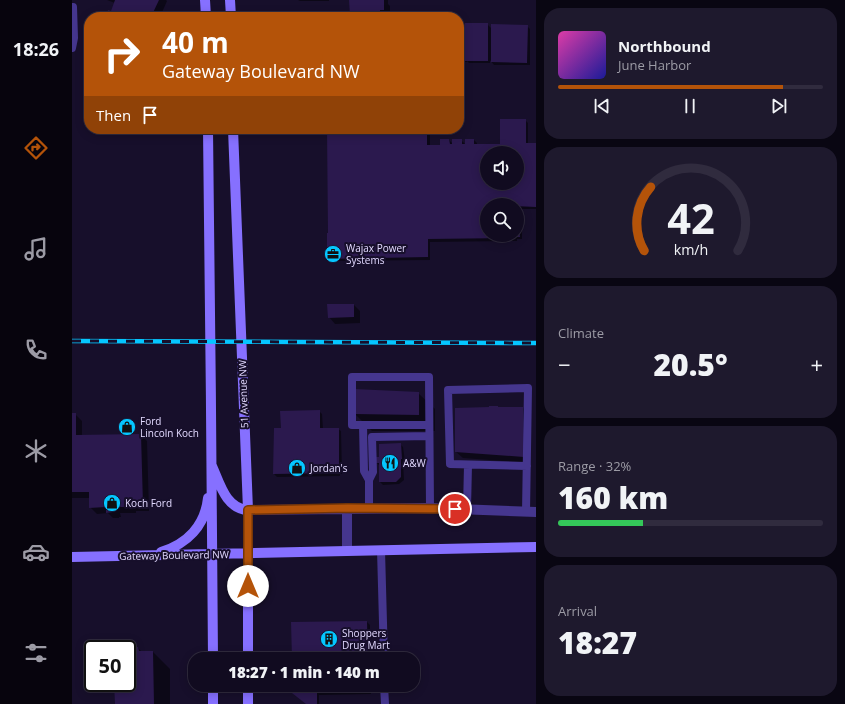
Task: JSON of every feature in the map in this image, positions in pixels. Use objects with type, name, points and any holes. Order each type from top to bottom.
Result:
[{"type":"main road","points":[[205,0],[206,12]]},
{"type":"main road","points":[[230,0],[230,12]]},
{"type":"main road","points":[[208,134],[213,652]]},
{"type":"main road","name":"51 Avenue NW","points":[[233,134],[248,510],[248,652]]},
{"type":"main road","points":[[211,463],[230,502],[238,508],[248,510]]},
{"type":"main road","points":[[152,555],[175,548],[197,528],[207,505],[211,463]]},
{"type":"main road","name":"Gateway Boulevard NW","points":[[72,557],[536,547]]},
{"type":"main road","points":[[213,692],[213,704]]},
{"type":"main road","points":[[248,692],[248,704]]},
{"type":"street","points":[[347,550],[348,508]]},
{"type":"street","points":[[248,510],[430,508],[531,512]]},
{"type":"lane","points":[[72,48],[74,38],[73,7]]},
{"type":"lane","points":[[429,425],[352,425],[352,377],[429,378],[430,508]]},
{"type":"lane","points":[[527,466],[450,464],[448,390],[528,388],[527,466],[531,512]]},
{"type":"lane","points":[[363,426],[364,471],[368,480],[369,508]]},
{"type":"lane","points":[[368,480],[373,472],[372,437],[430,436]]},
{"type":"lane","points":[[467,509],[468,465]]},
{"type":"lane","points":[[381,550],[384,652]]},
{"type":"lane","points":[[384,692],[385,704]]},
{"type":"building","points":[[115,0],[159,0],[153,12],[107,12],[108,10],[111,11]]},
{"type":"building","points":[[349,0],[384,0],[384,10],[380,10],[380,12],[350,12]]},
{"type":"building","points":[[465,23],[488,23],[488,61],[465,61]]},
{"type":"building","points":[[491,24],[528,25],[527,63],[491,62]]},
{"type":"building","points":[[500,119],[526,119],[526,143],[536,143],[536,207],[524,207],[524,198],[480,198],[480,238],[428,239],[428,257],[327,259],[327,134],[427,134],[427,145],[440,145],[440,139],[449,139],[450,144],[452,144],[452,139],[462,139],[462,144],[465,144],[465,139],[474,139],[474,144],[500,144]]},
{"type":"building","points":[[327,304],[354,304],[354,317],[328,318]]},
{"type":"building","points":[[354,389],[419,392],[419,415],[354,414]]},
{"type":"building","points":[[489,406],[523,407],[524,457],[455,452],[455,408]]},
{"type":"building","points":[[320,410],[320,428],[339,428],[338,473],[273,474],[274,428],[281,428],[280,411]]},
{"type":"building","points":[[72,413],[76,413],[76,435],[141,434],[143,505],[115,507],[116,511],[106,513],[106,507],[89,508],[89,492],[72,492]]},
{"type":"building","name":"A&W","points":[[401,443],[401,477],[396,482],[379,482],[379,463],[376,463],[376,457],[379,457],[379,444]]},
{"type":"building","name":"Shoppers Drug Mart","points":[[367,621],[368,652],[292,652],[291,622]]},
{"type":"building","points":[[136,647],[138,647],[139,651],[153,651],[154,704],[115,704],[114,692],[136,692]]},
{"type":"building","points":[[368,692],[317,693],[317,704],[306,704],[292,693]]},
{"type":"railway","points":[[72,341],[536,343]]},
{"type":"place","name":"Wajax Power Systems","points":[[333,254]]},
{"type":"place","name":"Ford Lincoln Koch","points":[[127,427]]},
{"type":"place","name":"A&W","points":[[390,463]]},
{"type":"place","name":"Jordan's","points":[[297,468]]},
{"type":"place","name":"Koch Ford","points":[[112,503]]},
{"type":"place","name":"Shoppers Drug Mart","points":[[329,639]]},
{"type":"route","points":[[248,586],[248,510],[348,508],[455,509]]}]
